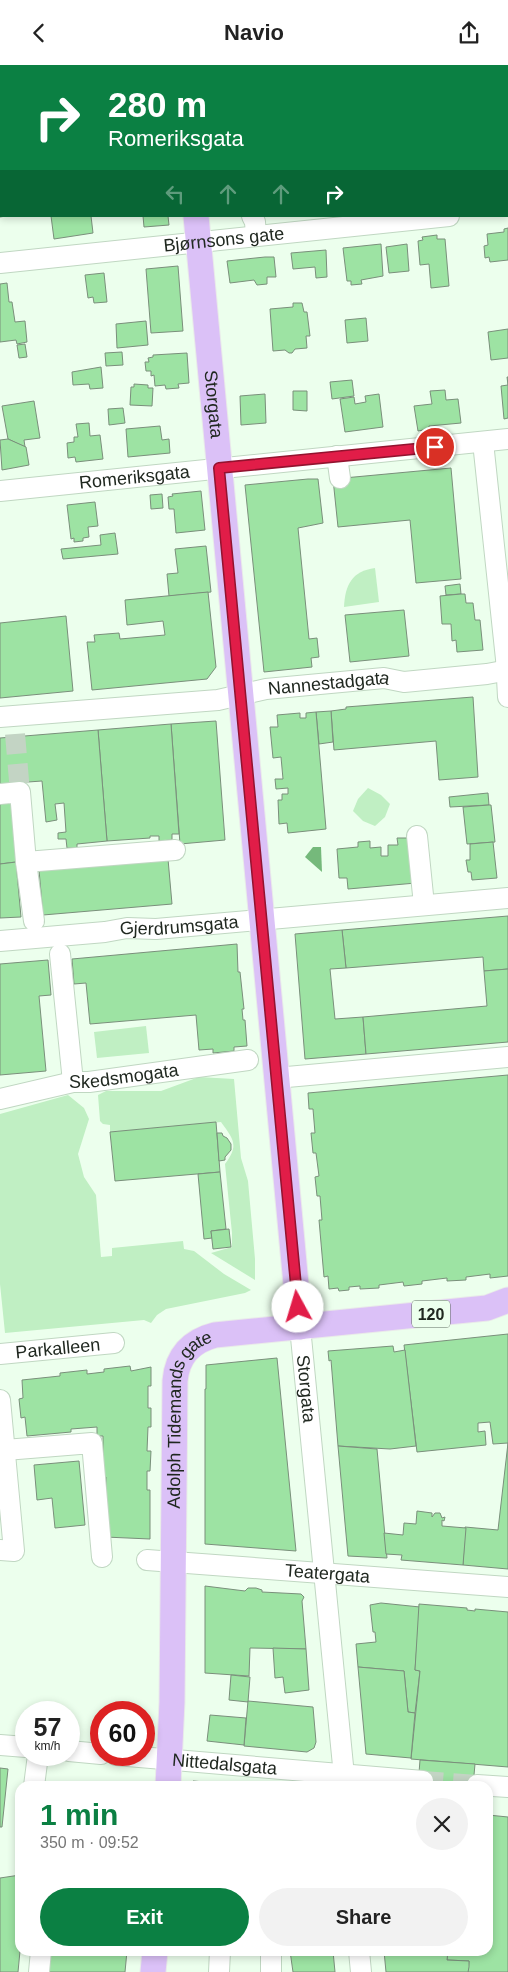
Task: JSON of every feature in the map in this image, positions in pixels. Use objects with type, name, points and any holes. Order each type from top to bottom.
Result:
[{"type":"main road","name":"Storgata","points":[[196,217],[300,1327]]},
{"type":"main road","name":"Adolph Tidemands gate","points":[[168,1781],[172,1712],[175,1381],[179,1361],[191,1346],[206,1337],[501,1307]]},
{"type":"main road","points":[[154,1972],[155,1956]]},
{"type":"street","name":"Bjørnsons gate","points":[[0,263],[198,242],[254,226],[430,217]]},
{"type":"street","name":"Romeriksgata","points":[[0,491],[508,439]]},
{"type":"street","points":[[483,442],[507,670],[508,697]]},
{"type":"street","points":[[337,456],[340,478]]},
{"type":"street","name":"Nannestadgata","points":[[0,717],[218,700],[266,689],[384,678],[404,682],[487,675],[507,670]]},
{"type":"street","points":[[0,794],[20,792],[26,862],[34,921]]},
{"type":"street","points":[[417,836],[424,905]]},
{"type":"street","points":[[26,862],[175,850]]},
{"type":"street","name":"Gjerdrumsgata","points":[[0,941],[105,933],[127,928],[156,929],[508,898]]},
{"type":"street","points":[[60,954],[73,1082]]},
{"type":"street","points":[[276,1078],[508,1057]]},
{"type":"street","name":"Skedsmogata","points":[[0,1099],[73,1082],[89,1082],[248,1060]]},
{"type":"street","name":"Storgata","points":[[300,1327],[344,1780]]},
{"type":"street","name":"Parkalleen","points":[[0,1354],[114,1343]]},
{"type":"street","points":[[0,1400],[5,1450],[7,1550]]},
{"type":"street","points":[[5,1450],[92,1443],[102,1557]]},
{"type":"street","name":"Teatergata","points":[[147,1560],[508,1587]]},
{"type":"street","points":[[0,1745],[15,1746]]},
{"type":"street","name":"Nittedalsgata","points":[[155,1759],[309,1771],[344,1780],[423,1781]]},
{"type":"street","points":[[35,1781],[37,1766]]},
{"type":"street","points":[[493,1786],[508,1787]]},
{"type":"street","points":[[39,1972],[41,1956]]},
{"type":"street","points":[[219,1972],[220,1956]]},
{"type":"street","points":[[271,1956],[271,1972]]},
{"type":"street","points":[[360,1956],[361,1972]]},
{"type":"shaded area","points":[[375,568],[379,602],[344,607],[346,592],[351,580],[361,572]]},
{"type":"shaded area","points":[[368,788],[381,795],[390,804],[385,817],[375,826],[363,821],[353,811],[358,799]]},
{"type":"shaded area","points":[[313,847],[321,847],[322,872],[305,857]]},
{"type":"shaded area","points":[[146,1026],[149,1053],[97,1058],[94,1032]]},
{"type":"shaded area","points":[[199,1077],[234,1079],[241,1158],[248,1181],[255,1280],[211,1253],[232,1247],[225,1164],[232,1152],[233,1143],[232,1138],[221,1122],[110,1132],[110,1125],[103,1124],[100,1121],[98,1095],[106,1091],[161,1091]]},
{"type":"shaded area","points":[[68,1095],[84,1108],[89,1119],[78,1154],[84,1177],[96,1195],[101,1257],[112,1256],[112,1248],[183,1241],[184,1249],[194,1251],[224,1274],[251,1290],[245,1293],[166,1309],[157,1315],[151,1323],[144,1320],[5,1333],[0,1284],[0,1114]]},
{"type":"building","points":[[51,217],[91,217],[93,233],[54,239]]},
{"type":"building","points":[[143,217],[168,217],[169,225],[144,227]]},
{"type":"building","points":[[508,228],[508,260],[490,262],[489,257],[485,258],[484,246],[488,245],[487,234],[504,232],[504,229]]},
{"type":"building","points":[[437,235],[437,239],[445,239],[449,286],[431,288],[429,264],[420,265],[418,241],[423,240],[422,237]]},
{"type":"building","points":[[381,244],[383,276],[361,280],[362,284],[351,285],[351,281],[347,281],[343,248]]},
{"type":"building","points":[[407,244],[409,271],[389,273],[386,247]]},
{"type":"building","points":[[326,250],[327,277],[316,278],[315,267],[293,269],[291,253]]},
{"type":"building","points":[[274,257],[276,277],[267,277],[267,284],[257,285],[254,280],[230,283],[227,261]]},
{"type":"building","points":[[178,266],[183,331],[151,333],[146,269]]},
{"type":"building","points":[[104,273],[107,302],[94,303],[93,297],[88,298],[85,275]]},
{"type":"building","points":[[7,283],[9,302],[12,302],[15,322],[25,321],[27,342],[17,344],[16,340],[0,342],[0,284]]},
{"type":"building","points":[[293,303],[302,303],[304,312],[307,312],[310,336],[306,336],[307,348],[295,349],[292,353],[285,350],[273,351],[270,309],[293,307]]},
{"type":"building","points":[[366,318],[368,341],[347,343],[345,320]]},
{"type":"building","points":[[146,321],[148,345],[117,348],[116,324]]},
{"type":"building","points":[[508,329],[508,358],[491,360],[488,332]]},
{"type":"building","points":[[25,344],[27,357],[19,358],[17,345]]},
{"type":"building","points":[[122,352],[123,365],[106,366],[105,353]]},
{"type":"building","points":[[187,353],[189,383],[178,384],[179,388],[166,389],[165,385],[155,386],[154,375],[151,376],[151,371],[146,371],[145,362],[149,362],[148,358],[153,357],[153,355]]},
{"type":"building","points":[[101,367],[103,388],[90,389],[89,384],[73,385],[72,372]]},
{"type":"building","points":[[352,380],[354,396],[332,399],[330,382]]},
{"type":"building","points":[[134,384],[148,385],[148,388],[153,388],[152,406],[130,405],[131,387],[134,387]]},
{"type":"building","points":[[508,385],[508,418],[504,419],[501,386]]},
{"type":"building","points":[[445,390],[446,400],[458,399],[461,423],[429,426],[429,429],[418,431],[414,406],[432,404],[430,391]]},
{"type":"building","points":[[293,391],[307,391],[307,411],[293,410]]},
{"type":"building","points":[[265,394],[266,423],[241,425],[240,396]]},
{"type":"building","points":[[379,394],[383,427],[345,432],[340,399],[354,397],[355,404],[366,402],[365,396]]},
{"type":"building","points":[[34,401],[40,438],[24,440],[25,447],[8,439],[2,406]]},
{"type":"building","points":[[123,408],[125,423],[109,425],[108,409]]},
{"type":"building","points":[[89,423],[90,436],[100,435],[103,459],[76,462],[75,457],[68,458],[67,443],[74,442],[74,437],[78,437],[76,424]]},
{"type":"building","points":[[160,426],[162,440],[169,439],[170,453],[128,457],[126,429]]},
{"type":"building","points":[[8,439],[26,447],[29,465],[2,470],[0,440]]},
{"type":"building","points":[[451,468],[461,579],[416,583],[410,520],[338,527],[333,479]]},
{"type":"building","points":[[318,479],[323,523],[298,528],[309,639],[317,638],[319,657],[311,658],[312,667],[264,672],[245,485]]},
{"type":"building","points":[[201,491],[205,530],[176,533],[174,509],[169,509],[168,497],[173,496],[172,494]]},
{"type":"building","points":[[162,494],[163,508],[151,509],[150,495]]},
{"type":"building","points":[[95,502],[98,526],[88,527],[89,537],[83,538],[83,541],[74,542],[74,538],[71,539],[67,505]]},
{"type":"building","points":[[115,533],[118,554],[63,559],[61,549],[101,545],[100,535]]},
{"type":"building","points":[[206,546],[211,592],[169,596],[167,574],[178,573],[175,549]]},
{"type":"building","points":[[460,584],[461,594],[446,595],[445,586]]},
{"type":"building","points":[[208,592],[216,667],[207,679],[92,690],[87,642],[95,642],[94,635],[119,633],[120,639],[165,635],[163,621],[127,625],[125,600]]},
{"type":"building","points":[[465,594],[466,603],[473,603],[475,620],[480,620],[483,650],[457,652],[456,640],[452,641],[451,624],[442,624],[440,596]]},
{"type":"building","points":[[404,610],[409,656],[350,662],[345,615]]},
{"type":"building","points":[[66,616],[73,691],[0,698],[0,623]]},
{"type":"building","points":[[473,697],[478,777],[439,780],[436,741],[334,750],[331,711],[346,709],[346,707]]},
{"type":"building","points":[[331,711],[333,742],[319,744],[316,712]]},
{"type":"building","points":[[316,712],[326,829],[288,833],[287,823],[279,824],[278,800],[282,800],[282,794],[288,794],[288,788],[276,789],[275,779],[283,779],[281,757],[273,758],[270,727],[278,727],[277,715],[300,713],[300,718],[306,718],[306,713]]},
{"type":"building","points":[[216,721],[225,840],[180,844],[171,724]]},
{"type":"building","points":[[171,724],[179,834],[172,834],[172,840],[159,841],[159,836],[150,836],[150,838],[107,841],[98,730]]},
{"type":"building","points":[[98,730],[107,841],[77,844],[77,848],[67,848],[66,839],[58,839],[58,833],[66,832],[64,803],[55,804],[57,820],[46,822],[42,781],[0,784],[0,738]]},
{"type":"building","points":[[488,793],[489,805],[450,807],[449,797]]},
{"type":"building","points":[[11,801],[16,862],[0,864],[0,802]]},
{"type":"building","points":[[491,805],[495,842],[467,844],[463,807]]},
{"type":"building","points":[[397,838],[409,838],[416,883],[348,889],[347,878],[339,878],[337,849],[358,847],[358,842],[370,841],[370,848],[381,847],[381,856],[388,856],[388,845],[398,845]]},
{"type":"building","points":[[493,842],[497,878],[472,880],[471,872],[468,872],[466,860],[470,860],[470,844]]},
{"type":"building","points":[[168,859],[172,904],[43,915],[39,870]]},
{"type":"building","points":[[16,862],[21,917],[0,918],[0,864]]},
{"type":"building","points":[[508,916],[508,969],[484,971],[483,957],[346,968],[342,930]]},
{"type":"building","points":[[342,930],[346,968],[330,969],[335,1019],[363,1017],[366,1054],[305,1059],[295,934]]},
{"type":"building","points":[[237,944],[238,972],[240,972],[244,1009],[242,1009],[243,1020],[245,1020],[247,1046],[234,1047],[234,1051],[213,1053],[213,1049],[199,1050],[196,1015],[90,1024],[86,983],[74,984],[72,959]]},
{"type":"building","points":[[48,960],[51,995],[39,996],[46,1071],[0,1075],[0,964]]},
{"type":"building","points":[[508,969],[508,1042],[366,1054],[363,1017],[487,1006],[484,971]]},
{"type":"building","points":[[508,1075],[508,1276],[490,1278],[490,1274],[466,1277],[466,1280],[447,1281],[447,1278],[422,1281],[422,1284],[404,1286],[403,1282],[379,1285],[379,1288],[360,1289],[360,1286],[349,1287],[349,1290],[339,1291],[338,1288],[329,1289],[328,1276],[324,1277],[319,1220],[322,1220],[320,1196],[317,1196],[315,1177],[319,1176],[316,1153],[313,1153],[311,1133],[315,1133],[313,1109],[309,1109],[308,1093]]},
{"type":"building","points":[[216,1122],[220,1172],[115,1181],[110,1132]]},
{"type":"building","points":[[217,1133],[222,1133],[231,1144],[231,1150],[225,1157],[225,1160],[219,1161]]},
{"type":"building","points":[[220,1172],[226,1229],[211,1231],[212,1238],[204,1239],[198,1174]]},
{"type":"building","points":[[229,1229],[231,1247],[213,1249],[211,1231]]},
{"type":"building","points":[[508,1334],[508,1443],[493,1444],[490,1422],[478,1423],[478,1432],[485,1431],[486,1445],[417,1452],[404,1345]]},
{"type":"building","points":[[393,1346],[394,1352],[405,1350],[416,1446],[390,1449],[338,1446],[331,1360],[329,1361],[328,1351]]},
{"type":"building","points":[[277,1358],[296,1551],[205,1544],[206,1365]]},
{"type":"building","points":[[130,1366],[131,1371],[151,1367],[151,1386],[148,1386],[148,1408],[151,1408],[151,1427],[148,1427],[147,1451],[151,1451],[150,1471],[147,1471],[147,1490],[150,1490],[150,1539],[105,1537],[106,1477],[103,1477],[103,1436],[97,1436],[97,1427],[71,1429],[71,1432],[27,1436],[25,1417],[21,1418],[19,1399],[23,1398],[22,1380],[60,1376],[60,1373],[87,1370],[87,1374],[104,1372],[104,1369]]},
{"type":"building","points":[[508,1443],[508,1569],[463,1565],[465,1527],[498,1530]]},
{"type":"building","points":[[338,1446],[377,1449],[387,1558],[348,1556]]},
{"type":"building","points":[[79,1461],[85,1525],[55,1528],[52,1498],[37,1500],[34,1465]]},
{"type":"building","points":[[417,1511],[432,1513],[432,1517],[435,1513],[440,1513],[442,1518],[445,1517],[444,1521],[442,1520],[442,1526],[466,1528],[463,1565],[401,1560],[402,1555],[386,1554],[384,1533],[403,1535],[404,1523],[416,1524]]},
{"type":"building","points":[[205,1586],[245,1591],[248,1588],[256,1588],[262,1590],[262,1592],[301,1594],[304,1597],[302,1601],[306,1649],[250,1648],[249,1676],[205,1673]]},
{"type":"building","points":[[381,1603],[420,1607],[415,1670],[420,1671],[415,1713],[408,1712],[404,1671],[358,1667],[356,1644],[376,1642],[370,1605]]},
{"type":"building","points":[[419,1604],[467,1608],[467,1610],[475,1611],[475,1609],[508,1612],[508,1767],[411,1759],[420,1671],[415,1670]]},
{"type":"building","points":[[273,1648],[306,1649],[309,1690],[285,1693],[283,1677],[275,1678]]},
{"type":"building","points":[[358,1667],[404,1671],[408,1712],[415,1713],[411,1758],[366,1754]]},
{"type":"building","points":[[231,1675],[250,1677],[248,1702],[229,1700]]},
{"type":"building","points":[[248,1701],[313,1707],[316,1742],[314,1748],[307,1752],[244,1746]]},
{"type":"building","points":[[210,1715],[246,1718],[244,1745],[207,1741]]},
{"type":"building","points":[[420,1760],[475,1764],[473,1781],[418,1781]]},
{"type":"building","points":[[0,1768],[8,1769],[2,1827],[0,1827]]},
{"type":"building","points":[[493,1816],[508,1817],[508,1972],[468,1972],[469,1961],[447,1960],[447,1956],[493,1956]]},
{"type":"building","points":[[15,1876],[15,1956],[20,1956],[18,1972],[0,1972],[0,1878]]},
{"type":"building","points":[[33,1956],[127,1956],[125,1972],[31,1972]]},
{"type":"building","points":[[291,1956],[333,1956],[335,1972],[293,1972]]},
{"type":"building","points":[[384,1956],[447,1956],[447,1960],[469,1961],[468,1972],[386,1972]]},
{"type":"tunnel","points":[[15,734],[20,792]]},
{"type":"route","points":[[298,1307],[219,468],[435,447]]}]
